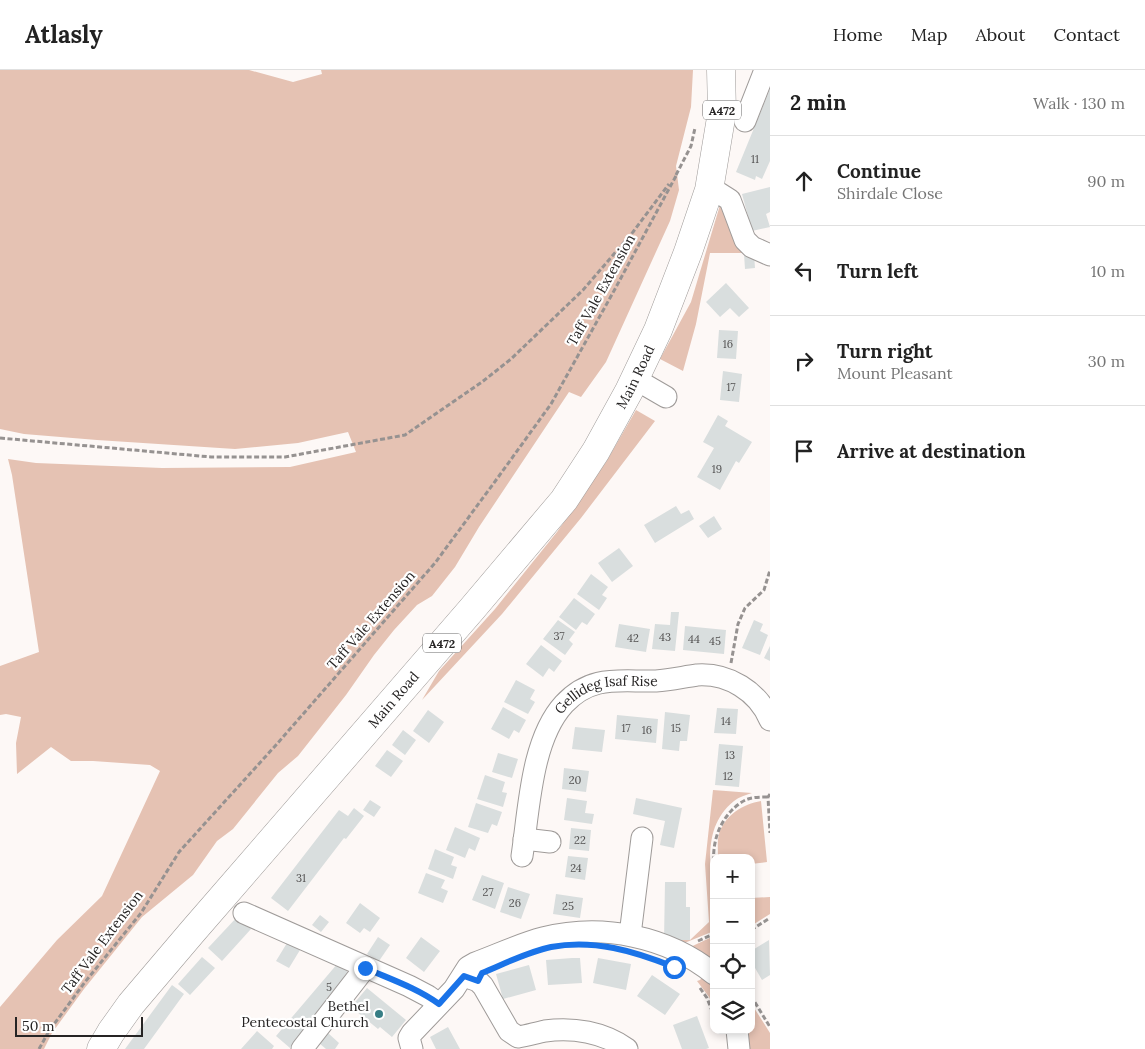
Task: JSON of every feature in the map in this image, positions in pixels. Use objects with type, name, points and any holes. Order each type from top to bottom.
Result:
[{"type":"main road","name":"Main Road","points":[[101,1049],[131,1004],[564,500],[596,451],[635,379],[658,330],[709,190],[722,112],[721,70]]},
{"type":"street","points":[[745,121],[751,87],[765,70]]},
{"type":"street","points":[[709,190],[719,193],[730,200],[745,240],[752,247],[770,255]]},
{"type":"street","points":[[635,379],[666,397]]},
{"type":"street","name":"Gellideg Isaf Rise","points":[[550,842],[523,847],[531,789],[542,747],[552,723],[564,705],[579,692],[598,682],[613,680],[657,681],[698,675],[714,675],[729,680],[751,693],[760,703],[770,720]]},
{"type":"street","points":[[630,935],[642,838]]},
{"type":"street","points":[[244,913],[408,986],[439,1004]]},
{"type":"street","points":[[412,1049],[409,1038],[412,1033],[464,976],[468,967],[543,938],[596,931],[630,935],[678,952],[701,965],[706,980]]},
{"type":"street","points":[[302,1049],[365,968]]},
{"type":"street","points":[[464,976],[478,981],[483,986],[509,1031],[519,1043],[545,1031],[585,1030],[611,1040],[627,1049]]},
{"type":"street","points":[[737,1034],[739,1049]]},
{"type":"path","points":[[0,438],[212,457],[285,457],[405,435],[512,359],[583,290],[633,232],[677,174],[691,146],[697,120]]},
{"type":"path","name":"Taff Vale Extension","points":[[39,1049],[49,1031],[141,913],[179,852],[295,725],[436,563],[551,404],[677,174]]},
{"type":"path","points":[[729,680],[738,624],[745,608],[764,590],[770,570]]},
{"type":"path","points":[[714,854],[719,826],[738,804],[748,798],[769,795],[770,832]]},
{"type":"path","points":[[755,927],[770,918]]},
{"type":"path","points":[[706,980],[707,998],[710,1006]]},
{"type":"path","points":[[755,1003],[770,1027]]},
{"type":"shaded area","points":[[0,70],[249,70],[293,82],[322,74],[321,70],[693,70],[691,107],[676,166],[679,190],[670,221],[606,362],[581,397],[569,392],[479,527],[455,567],[432,596],[417,605],[394,630],[298,756],[278,773],[233,829],[217,841],[193,875],[142,917],[84,989],[52,1033],[44,1049],[0,1049],[0,1007],[57,940],[102,896],[160,771],[150,765],[71,761],[51,747],[17,774],[16,743],[21,717],[6,714],[0,715],[0,666],[39,652],[8,459],[36,463],[162,468],[290,467],[356,452],[348,432],[298,443],[235,449],[24,434],[0,429]]},
{"type":"shaded area","points":[[720,205],[754,253],[710,253],[696,324],[683,371],[660,359],[691,302]]},
{"type":"shaded area","points":[[636,410],[655,421],[581,518],[502,614],[422,700],[439,671],[495,609],[557,532],[606,462]]},
{"type":"shaded area","points":[[713,790],[752,793],[736,800],[724,811],[717,822],[713,834],[710,854],[710,933],[677,946],[664,940],[690,940],[709,922],[705,864]]},
{"type":"shaded area","points":[[761,801],[767,862],[755,864],[755,854],[718,854],[718,837],[726,821],[741,808]]},
{"type":"shaded area","points":[[770,897],[770,914],[755,923],[755,899]]},
{"type":"shaded area","points":[[710,938],[710,965],[684,950]]},
{"type":"shaded area","points":[[703,976],[710,979],[710,999],[697,981]]},
{"type":"shaded area","points":[[755,1009],[770,1033],[770,1049],[743,1049],[741,1034],[755,1034]]},
{"type":"building","points":[[770,89],[770,161],[762,179],[756,176],[755,180],[736,172]]},
{"type":"building","points":[[770,187],[770,212],[766,214],[770,227],[752,231],[742,194]]},
{"type":"building","points":[[754,253],[755,268],[745,269],[744,254]]},
{"type":"building","points":[[726,283],[749,308],[739,317],[730,308],[720,317],[706,302]]},
{"type":"building","points":[[719,330],[738,331],[736,359],[717,358]]},
{"type":"building","points":[[723,371],[742,374],[739,402],[720,400]]},
{"type":"building","points":[[718,415],[728,421],[725,426],[752,442],[739,463],[736,461],[720,490],[697,477],[714,448],[703,442]]},
{"type":"building","points":[[676,506],[681,514],[689,510],[694,519],[655,543],[644,525]]},
{"type":"building","points":[[714,516],[722,529],[708,538],[699,526]]},
{"type":"building","points":[[619,548],[633,566],[612,582],[598,563]]},
{"type":"building","points":[[591,574],[608,587],[602,595],[607,598],[599,610],[577,594]]},
{"type":"building","points":[[574,598],[595,614],[587,625],[582,622],[576,630],[559,617]]},
{"type":"building","points":[[671,612],[679,612],[675,651],[652,649],[655,624],[670,625]]},
{"type":"building","points":[[558,620],[575,632],[569,640],[573,644],[565,655],[543,639]]},
{"type":"building","points":[[754,620],[763,624],[760,631],[768,635],[760,655],[742,648]]},
{"type":"building","points":[[619,624],[650,629],[646,652],[615,647]]},
{"type":"building","points":[[685,626],[726,630],[724,654],[683,650]]},
{"type":"building","points":[[541,645],[562,661],[554,672],[549,668],[543,677],[526,664]]},
{"type":"building","points":[[770,646],[770,661],[764,658]]},
{"type":"building","points":[[516,680],[535,690],[530,699],[535,702],[528,714],[504,702]]},
{"type":"building","points":[[503,707],[526,720],[519,733],[514,730],[509,739],[491,729]]},
{"type":"building","points":[[717,708],[738,709],[736,734],[714,733]]},
{"type":"building","points":[[428,710],[444,722],[429,743],[413,731]]},
{"type":"building","points":[[665,712],[690,715],[687,741],[680,741],[679,751],[662,749]]},
{"type":"building","points":[[617,715],[658,719],[656,743],[615,739]]},
{"type":"building","points":[[575,727],[605,730],[602,752],[572,749]]},
{"type":"building","points":[[403,730],[416,740],[405,755],[392,745]]},
{"type":"building","points":[[719,744],[743,746],[739,787],[715,785]]},
{"type":"building","points":[[387,750],[403,761],[391,777],[375,766]]},
{"type":"building","points":[[498,753],[518,759],[512,778],[492,772]]},
{"type":"building","points":[[564,768],[589,771],[586,792],[562,789]]},
{"type":"building","points":[[485,775],[505,782],[502,792],[507,793],[503,807],[477,799]]},
{"type":"building","points":[[567,798],[587,801],[585,813],[594,814],[592,824],[564,820]]},
{"type":"building","points":[[636,798],[682,808],[674,848],[660,845],[665,821],[633,814]]},
{"type":"building","points":[[370,800],[381,807],[374,817],[363,810]]},
{"type":"building","points":[[476,803],[502,812],[497,826],[492,824],[488,833],[468,827]]},
{"type":"building","points":[[354,808],[364,816],[346,839],[344,838],[288,911],[271,898],[339,810],[348,816]]},
{"type":"building","points":[[455,827],[480,838],[475,851],[469,848],[465,858],[446,850]]},
{"type":"building","points":[[571,828],[591,830],[589,851],[569,849]]},
{"type":"building","points":[[435,849],[454,857],[451,865],[457,867],[453,879],[428,869]]},
{"type":"building","points":[[568,856],[588,858],[585,880],[565,877]]},
{"type":"building","points":[[426,873],[445,880],[441,888],[448,891],[443,903],[418,893]]},
{"type":"building","points":[[482,875],[504,883],[495,909],[472,900]]},
{"type":"building","points":[[665,882],[686,882],[686,907],[690,907],[690,940],[664,940]]},
{"type":"building","points":[[508,887],[530,894],[521,919],[500,912]]},
{"type":"building","points":[[556,894],[583,898],[580,918],[553,914]]},
{"type":"building","points":[[360,903],[380,918],[370,932],[364,928],[360,933],[346,923]]},
{"type":"building","points":[[320,915],[329,922],[321,932],[312,925]]},
{"type":"building","points":[[238,916],[251,929],[222,961],[208,948]]},
{"type":"building","points":[[378,937],[390,945],[379,961],[367,954]]},
{"type":"building","points":[[421,937],[440,951],[424,972],[406,958]]},
{"type":"building","points":[[769,940],[770,975],[762,980],[755,968],[755,949]]},
{"type":"building","points":[[287,943],[300,950],[289,968],[276,961]]},
{"type":"building","points":[[202,957],[215,968],[190,995],[178,984]]},
{"type":"building","points":[[580,958],[582,983],[548,985],[546,960]]},
{"type":"building","points":[[598,958],[631,964],[626,990],[593,983]]},
{"type":"building","points":[[338,963],[351,975],[290,1048],[276,1036]]},
{"type":"building","points":[[529,965],[536,990],[503,999],[496,974]]},
{"type":"building","points":[[652,975],[680,994],[665,1015],[637,996]]},
{"type":"building","points":[[172,985],[184,994],[144,1049],[125,1049]]},
{"type":"building","name":"Bethel Pentecostal Church","points":[[367,988],[406,1020],[392,1037],[380,1027],[378,1029],[351,1007]]},
{"type":"building","points":[[697,1016],[709,1048],[682,1049],[673,1025]]},
{"type":"building","points":[[448,1027],[460,1049],[436,1049],[430,1037]]},
{"type":"building","points":[[257,1031],[274,1046],[272,1049],[241,1049]]},
{"type":"building","points":[[328,1033],[339,1043],[335,1049],[326,1049],[319,1043]]},
{"type":"place","name":"Bethel Pentecostal Church","points":[[379,1014]]},
{"type":"route","points":[[365,968],[408,986],[439,1004],[464,976],[478,981],[482,973],[550,948],[576,944],[608,946],[648,956],[674,967]]}]
